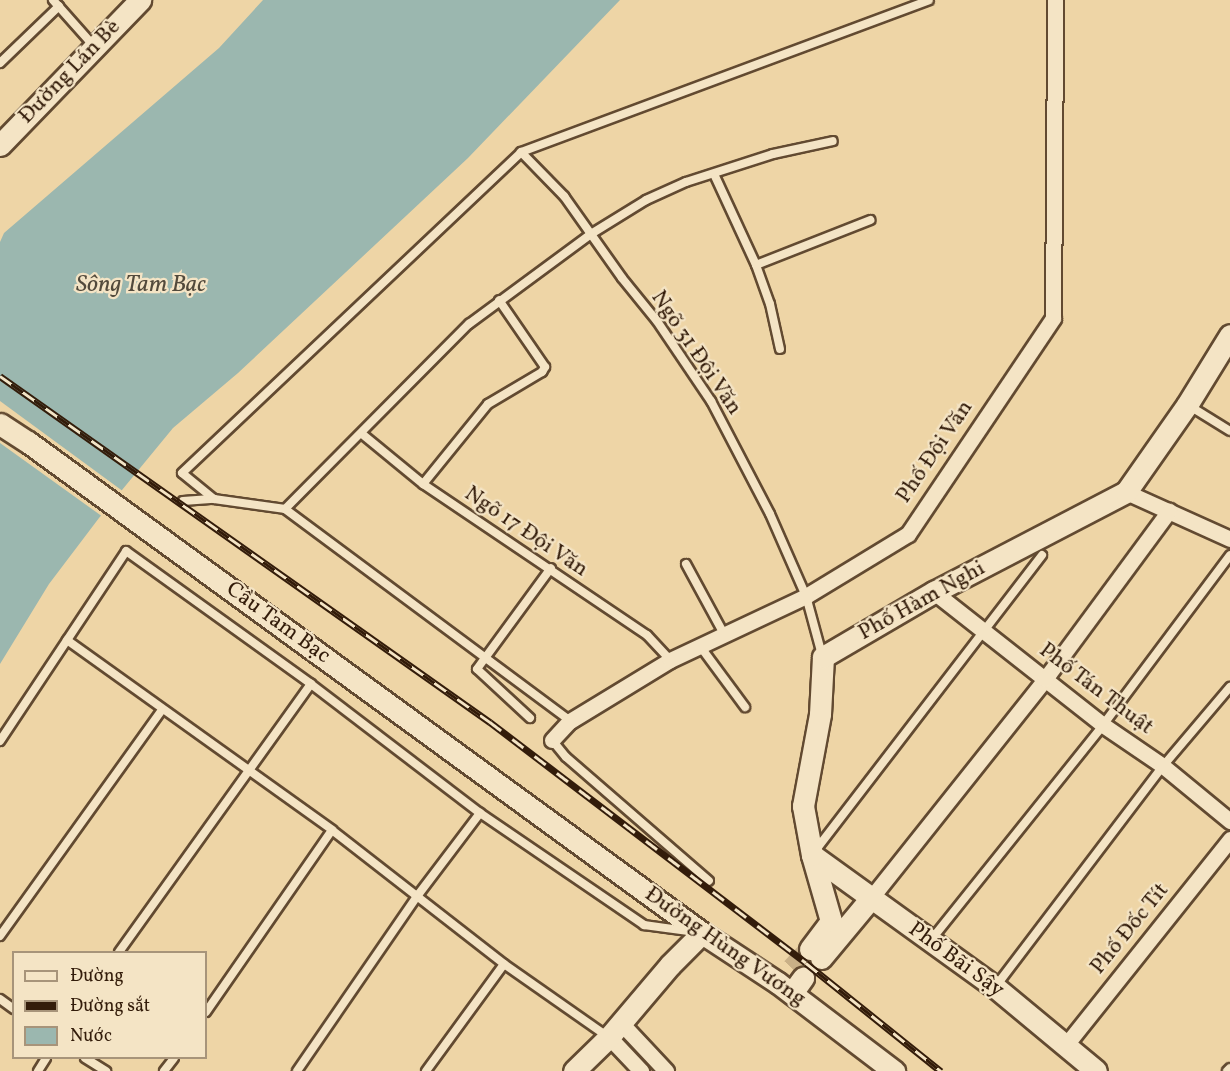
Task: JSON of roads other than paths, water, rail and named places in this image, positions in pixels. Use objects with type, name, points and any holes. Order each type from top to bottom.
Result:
[{"type":"street","name":"Đường Lán Bè","points":[[0,145],[141,0]]},
{"type":"street","name":"Phố Đội Văn","points":[[552,740],[570,722],[670,660],[806,596],[908,534],[1053,318],[1054,0]]},
{"type":"street","name":"Phố Hàm Nghi","points":[[823,657],[934,592],[1126,492],[1187,405],[1230,335]]},
{"type":"street","name":"Cầu Tam Bạc","points":[[0,424],[555,824]]},
{"type":"street","points":[[1126,492],[1230,539]]},
{"type":"street","points":[[823,657],[820,714],[802,806],[812,855],[831,921],[815,953],[871,898],[1045,678],[1169,512]]},
{"type":"street","name":"Phố Tán Thuật","points":[[934,592],[1103,725],[1163,766],[1230,821]]},
{"type":"street","name":"Đường Hùng Vương","points":[[555,824],[702,933],[791,981],[894,1071]]},
{"type":"street","name":"Phố Đốc Tít","points":[[1065,1046],[1230,839]]},
{"type":"street","name":"Phố Bãi Sậy","points":[[812,855],[995,987],[1096,1071]]},
{"type":"street","points":[[574,1071],[615,1030],[670,964],[702,933]]},
{"type":"street","points":[[615,1030],[641,1071]]},
{"type":"street","points":[[615,1030],[666,1071]]},
{"type":"lane","points":[[214,500],[182,473],[521,152],[929,0]]},
{"type":"lane","points":[[0,63],[56,3],[94,46]]},
{"type":"lane","points":[[285,509],[362,434],[437,354],[499,300],[591,234],[646,200],[773,154],[833,141]]},
{"type":"lane","name":"Ngõ 31 Đội Văn","points":[[521,152],[564,196],[663,329],[711,401],[770,514],[806,596],[823,657]]},
{"type":"lane","points":[[714,174],[756,265],[770,304],[780,349]]},
{"type":"lane","points":[[756,265],[870,220]]},
{"type":"lane","points":[[423,484],[488,404],[542,372],[545,367],[499,300]]},
{"type":"lane","points":[[1187,405],[1230,431]]},
{"type":"lane","name":"Ngõ 17 Đội Văn","points":[[362,434],[423,484],[551,568],[558,576],[647,635],[670,660]]},
{"type":"lane","points":[[183,501],[214,500],[285,509],[570,722]]},
{"type":"lane","points":[[0,741],[126,551],[312,684],[480,813],[644,925],[702,933]]},
{"type":"lane","points":[[812,855],[1042,555]]},
{"type":"lane","points":[[930,941],[1103,725],[1230,555]]},
{"type":"lane","points":[[686,564],[724,634]]},
{"type":"lane","points":[[530,718],[477,669],[551,568]]},
{"type":"lane","points":[[67,640],[332,830],[504,964],[615,1030]]},
{"type":"lane","points":[[700,646],[745,707]]},
{"type":"lane","points":[[120,951],[312,684]]},
{"type":"lane","points":[[995,987],[1163,766],[1230,687]]},
{"type":"lane","points":[[0,936],[162,710]]},
{"type":"lane","points":[[552,740],[566,757],[710,881]]},
{"type":"lane","points":[[297,1071],[418,895],[480,813]]},
{"type":"lane","points":[[207,1011],[332,830]]},
{"type":"lane","points":[[426,1071],[504,964]]},
{"type":"lane","points":[[87,1059],[106,1071]]},
{"type":"lane","points":[[164,1071],[173,1059]]},
{"type":"water","name":"Sông Tam Bạc","points":[[263,0],[620,0],[468,158],[238,373],[173,428],[99,518],[49,584],[0,664],[0,242],[4,233],[219,48]]},
{"type":"tunnel","points":[[792,968],[810,949]]},
{"type":"railway","points":[[0,376],[490,722],[806,963],[941,1071]]}]
